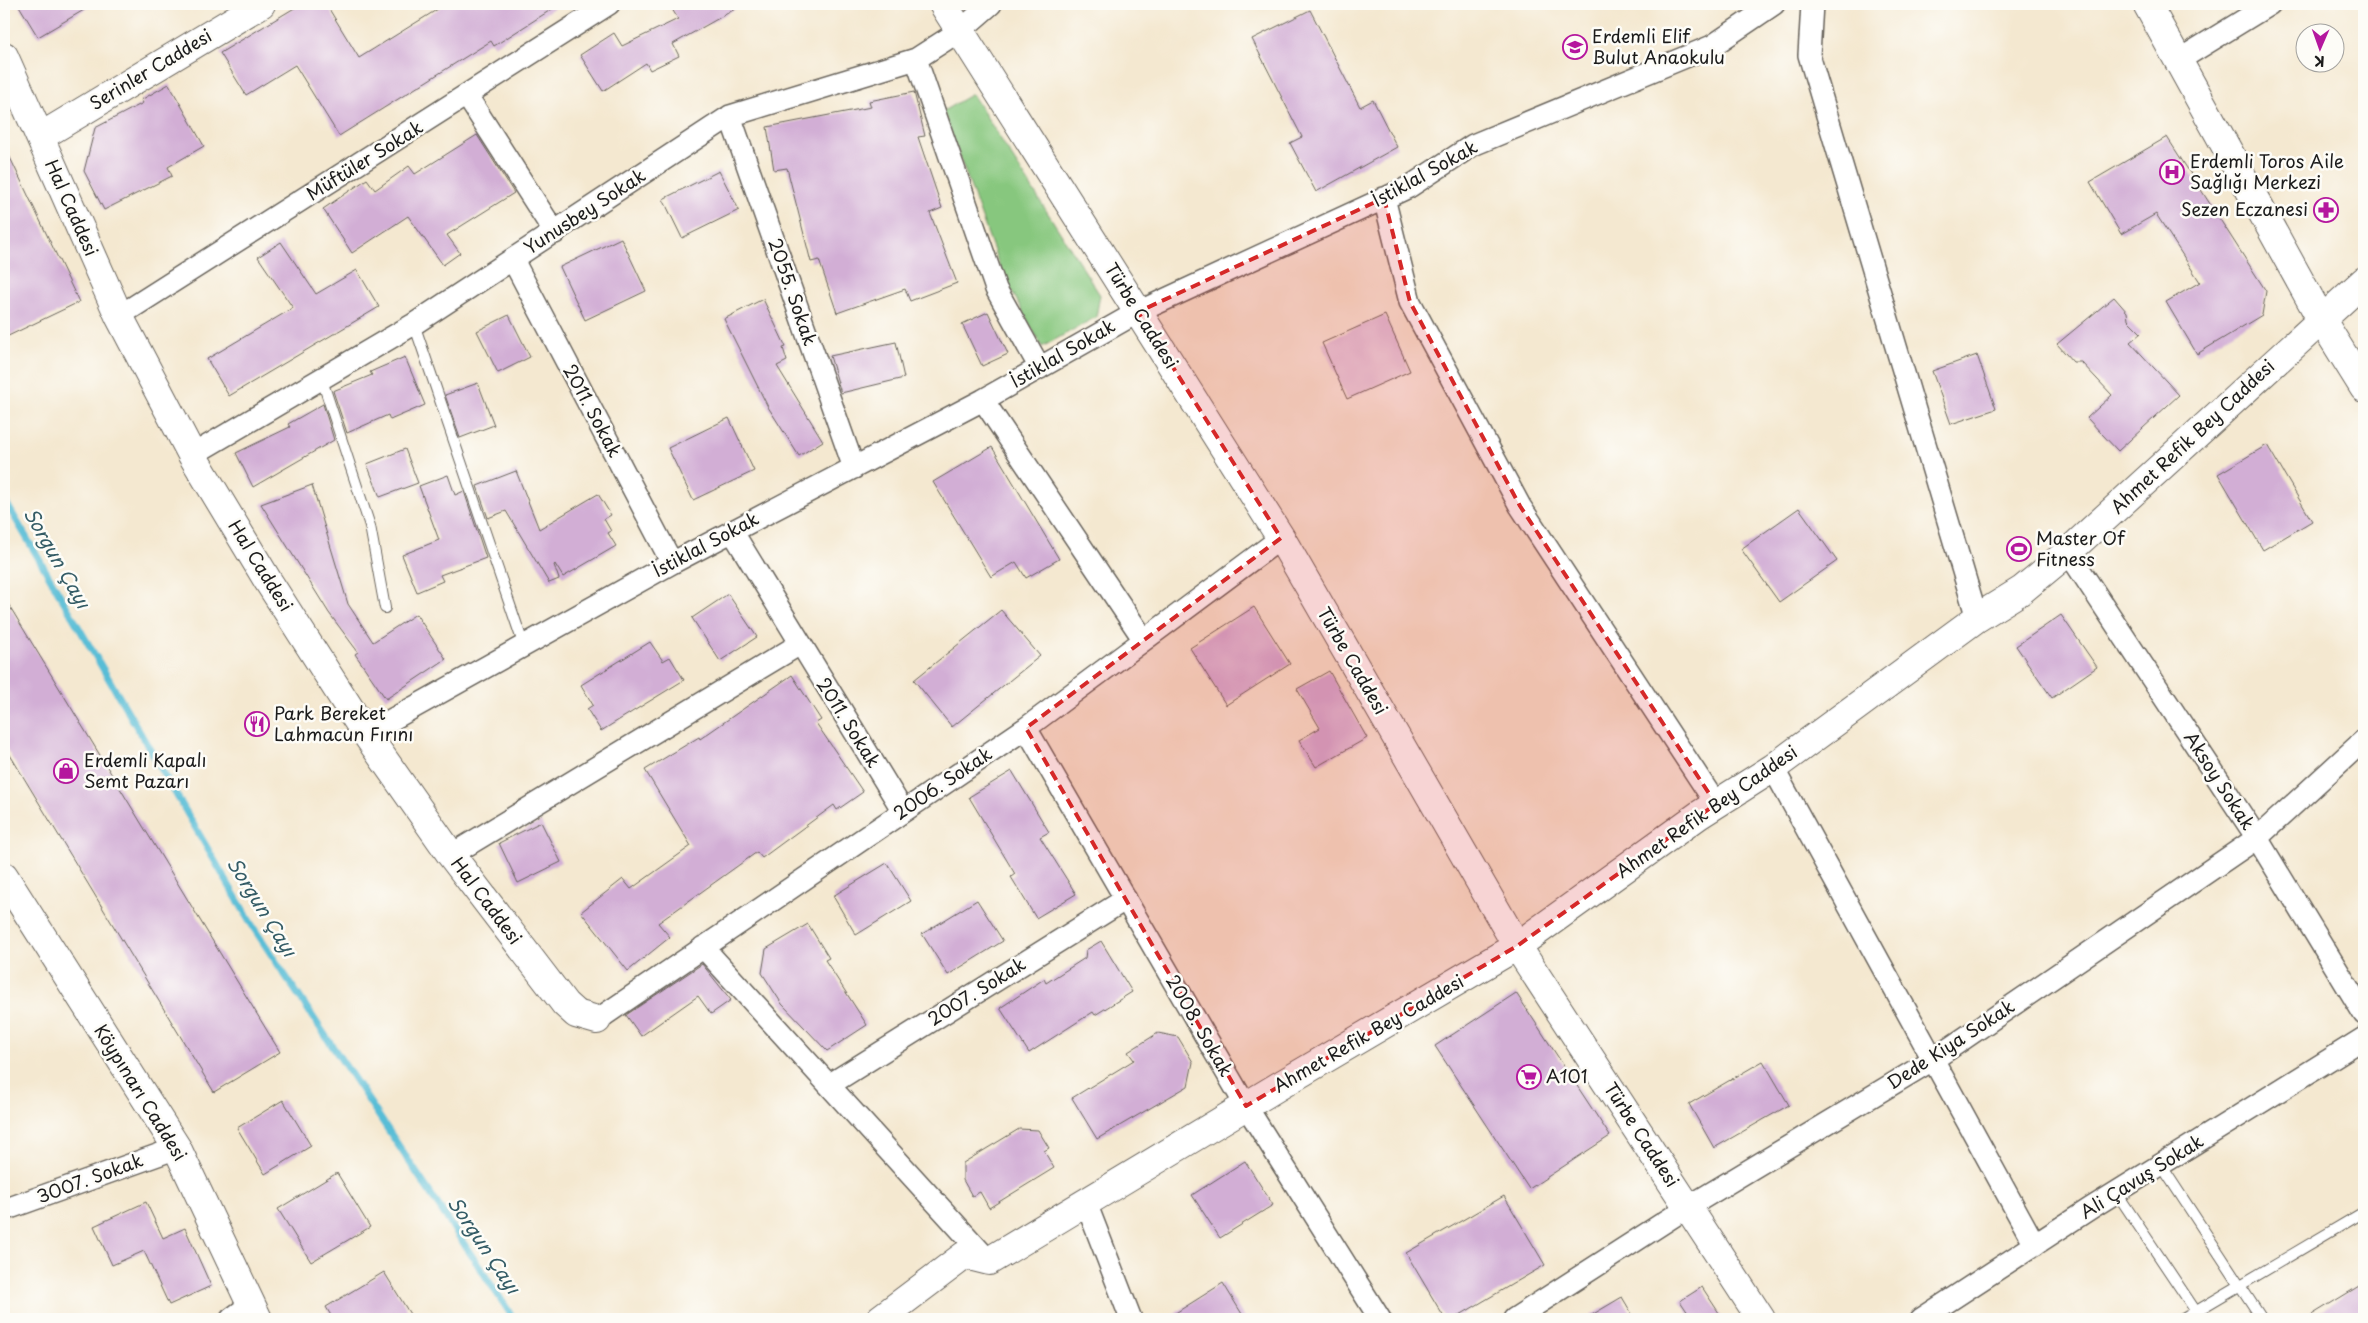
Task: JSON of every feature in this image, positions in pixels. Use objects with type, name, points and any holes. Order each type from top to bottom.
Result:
[{"type":"street","name":"Serinler Caddesi","points":[[40,136],[261,4]]},
{"type":"street","name":"Müftüler Sokak","points":[[119,316],[609,4]]},
{"type":"street","name":"Türbe Caddesi","points":[[943,4],[1281,538],[1518,946],[1761,1319]]},
{"type":"street","name":"Yunusbey Sokak","points":[[192,454],[322,380],[414,324],[730,116],[916,59],[961,30],[991,4]]},
{"type":"street","name":"İstiklal Sokak","points":[[366,734],[672,562],[983,400],[1138,312],[1409,187],[1473,146],[1712,46],[1774,4]]},
{"type":"street","points":[[1812,4],[1809,54],[1976,618]]},
{"type":"street","points":[[2147,4],[2321,319],[2364,388]]},
{"type":"street","points":[[2179,60],[2270,4]]},
{"type":"street","name":"Hal Caddesi","points":[[4,56],[119,316],[192,454],[268,581],[366,734],[452,855],[565,1004],[576,1014],[597,1020]]},
{"type":"street","points":[[916,59],[996,289],[1040,368]]},
{"type":"street","points":[[467,96],[555,232]]},
{"type":"street","name":"2055. Sokak","points":[[730,116],[854,468]]},
{"type":"street","points":[[1384,198],[1410,302],[1520,506],[1716,804]]},
{"type":"street","name":"2011. Sokak","points":[[513,260],[672,562]]},
{"type":"street","name":"Ahmet Refik Bey Caddesi","points":[[989,1261],[1246,1106],[1518,946],[1716,804],[1773,768],[1976,618],[2022,590],[2068,552],[2364,281]]},
{"type":"street","points":[[983,400],[1144,640]]},
{"type":"street","name":"2011. Sokak","points":[[732,531],[903,811]]},
{"type":"street","name":"2006. Sokak","points":[[597,1020],[1026,728],[1281,538]]},
{"type":"street","name":"Aksoy Sokak","points":[[2068,552],[2257,838],[2364,1014]]},
{"type":"street","points":[[452,855],[800,644]]},
{"type":"street","name":"2008. Sokak","points":[[1026,728],[1246,1106],[1380,1319]]},
{"type":"street","name":"Dede Kiya Sokak","points":[[1514,1319],[1688,1206],[1934,1059],[2257,838],[2364,740]]},
{"type":"street","points":[[1773,768],[2035,1245]]},
{"type":"street","name":"Köypınarı Caddesi","points":[[4,876],[177,1148],[246,1315]]},
{"type":"street","name":"2007. Sokak","points":[[829,1085],[1126,899]]},
{"type":"street","points":[[703,947],[989,1261]]},
{"type":"street","name":"Ali Çavuş Sokak","points":[[1921,1319],[2116,1192],[2364,1038]]},
{"type":"street","name":"3007. Sokak","points":[[4,1210],[177,1148]]},
{"type":"street","points":[[1086,1203],[1131,1319]]},
{"type":"street","points":[[880,1319],[965,1255],[989,1261]]},
{"type":"lane","points":[[414,324],[524,646]]},
{"type":"lane","points":[[322,380],[370,526],[385,608]]},
{"type":"lane","points":[[2161,1165],[2262,1319]]},
{"type":"lane","points":[[2116,1192],[2198,1315]]},
{"type":"lane","points":[[2183,1319],[2198,1315],[2240,1286],[2364,1212]]},
{"type":"highlighted area","points":[[1384,198],[1410,302],[1520,506],[1716,804],[1517,946],[1246,1106],[1026,728],[1281,538],[1138,312]]},
{"type":"green space","points":[[972,94],[1100,295],[1096,317],[1042,347],[1002,273],[943,111]]},
{"type":"building","points":[[18,4],[94,4],[38,37]]},
{"type":"building","points":[[301,4],[326,4],[359,58],[446,4],[560,4],[494,46],[491,41],[339,136],[295,65],[246,95],[220,53]]},
{"type":"building","points":[[669,4],[744,4],[673,44],[679,56],[650,70],[646,63],[603,91],[580,55],[614,33],[622,46],[678,19]]},
{"type":"building","points":[[1310,10],[1360,107],[1373,100],[1397,147],[1316,192],[1290,143],[1302,137],[1252,39]]},
{"type":"building","points":[[169,84],[204,146],[168,167],[172,176],[104,210],[84,171],[95,128],[143,103],[141,100]]},
{"type":"building","points":[[914,92],[925,136],[918,137],[942,208],[930,213],[957,283],[910,301],[905,289],[837,313],[819,260],[811,262],[787,168],[774,170],[767,127],[871,107],[869,101]]},
{"type":"building","points":[[477,135],[514,193],[447,235],[460,253],[443,265],[408,216],[352,253],[323,209],[367,179],[375,190],[409,166],[415,174]]},
{"type":"building","points":[[2167,137],[2266,291],[2262,315],[2197,354],[2166,302],[2200,282],[2156,214],[2121,234],[2090,182]]},
{"type":"building","points":[[4,145],[79,302],[4,338]]},
{"type":"building","points":[[719,171],[739,210],[682,238],[663,199]]},
{"type":"building","points":[[621,238],[646,291],[585,320],[560,267]]},
{"type":"building","points":[[281,242],[316,294],[357,270],[379,307],[229,396],[207,359],[293,308],[258,257]]},
{"type":"building","points":[[2114,297],[2127,312],[2128,320],[2141,333],[2130,342],[2179,395],[2118,451],[2087,418],[2112,395],[2081,362],[2073,362],[2057,344]]},
{"type":"building","points":[[763,299],[786,347],[783,348],[787,361],[777,366],[823,441],[799,456],[768,407],[724,319]]},
{"type":"building","points":[[988,312],[1008,354],[982,366],[962,324]]},
{"type":"building","points":[[509,315],[530,357],[498,373],[477,331]]},
{"type":"building","points":[[1385,315],[1410,371],[1347,399],[1322,343]]},
{"type":"building","points":[[896,342],[904,378],[841,393],[830,356]]},
{"type":"building","points":[[1977,355],[1996,409],[1951,424],[1932,371]]},
{"type":"building","points":[[405,357],[425,405],[390,420],[388,415],[347,433],[333,391],[372,375],[370,372]]},
{"type":"building","points":[[478,383],[494,425],[460,438],[445,395]]},
{"type":"building","points":[[323,404],[334,440],[253,487],[236,453],[290,427],[288,424]]},
{"type":"building","points":[[729,418],[754,471],[693,500],[668,448]]},
{"type":"building","points":[[2267,445],[2312,521],[2263,550],[2218,474]]},
{"type":"building","points":[[992,447],[1059,559],[1026,578],[1016,562],[991,577],[933,482]]},
{"type":"building","points":[[405,449],[418,483],[380,497],[367,464]]},
{"type":"building","points":[[516,471],[539,529],[598,494],[611,515],[604,519],[611,531],[608,533],[616,546],[563,577],[555,564],[559,579],[549,583],[506,511],[488,518],[477,486]]},
{"type":"building","points":[[448,475],[455,495],[464,491],[486,558],[440,575],[443,581],[417,592],[402,555],[439,540],[419,486]]},
{"type":"building","points":[[312,485],[348,604],[373,642],[416,614],[446,659],[386,699],[355,654],[358,652],[329,613],[261,504]]},
{"type":"building","points":[[1799,508],[1837,561],[1779,602],[1741,549]]},
{"type":"building","points":[[728,594],[757,637],[720,661],[692,618]]},
{"type":"building","points":[[4,597],[280,1052],[214,1092],[4,745]]},
{"type":"building","points":[[1254,607],[1290,664],[1226,705],[1190,648]]},
{"type":"building","points":[[1001,610],[1040,656],[952,727],[914,680]]},
{"type":"building","points":[[2061,615],[2097,667],[2052,698],[2016,646]]},
{"type":"building","points":[[650,642],[663,661],[670,657],[684,680],[601,731],[587,709],[593,705],[581,685]]},
{"type":"building","points":[[1329,671],[1367,738],[1316,767],[1299,740],[1320,728],[1297,689]]},
{"type":"building","points":[[792,675],[821,720],[816,723],[863,792],[837,810],[834,805],[762,858],[757,852],[658,923],[670,937],[628,971],[581,912],[623,879],[631,889],[691,846],[645,770],[699,737],[700,739]]},
{"type":"building","points":[[1012,771],[1049,832],[1040,837],[1076,894],[1036,918],[1011,877],[1015,874],[969,797]]},
{"type":"building","points":[[541,822],[561,862],[518,883],[499,843]]},
{"type":"building","points":[[887,863],[911,901],[856,935],[833,896]]},
{"type":"building","points":[[977,900],[1003,941],[948,975],[922,934]]},
{"type":"building","points":[[808,924],[829,958],[825,960],[867,1025],[827,1051],[782,1004],[762,973],[766,949]]},
{"type":"building","points":[[1101,941],[1132,992],[1095,1015],[1093,1012],[1029,1053],[1000,1008],[1044,979],[1046,983],[1085,958],[1086,950]]},
{"type":"building","points":[[702,964],[731,1000],[711,1014],[698,996],[641,1036],[626,1015]]},
{"type":"building","points":[[1516,993],[1610,1136],[1529,1189],[1435,1046]]},
{"type":"building","points":[[1158,1033],[1178,1037],[1193,1062],[1188,1086],[1097,1139],[1072,1098],[1134,1060],[1128,1052]]},
{"type":"building","points":[[1763,1061],[1789,1105],[1714,1148],[1689,1104]]},
{"type":"building","points":[[283,1100],[311,1146],[265,1174],[237,1128]]},
{"type":"building","points":[[1019,1129],[1038,1130],[1049,1148],[1044,1151],[1054,1168],[989,1208],[980,1192],[972,1196],[963,1180],[963,1163]]},
{"type":"building","points":[[1245,1161],[1273,1205],[1220,1238],[1192,1195]]},
{"type":"building","points":[[337,1173],[370,1227],[311,1262],[278,1209]]},
{"type":"building","points":[[1504,1196],[1545,1265],[1453,1319],[1445,1319],[1406,1253]]},
{"type":"building","points":[[146,1202],[163,1238],[185,1228],[211,1286],[169,1305],[144,1251],[112,1265],[94,1226]]},
{"type":"building","points":[[384,1272],[413,1319],[333,1319],[326,1307]]},
{"type":"building","points":[[1223,1283],[1245,1319],[1166,1319]]},
{"type":"building","points":[[2364,1283],[2364,1319],[2305,1319]]},
{"type":"building","points":[[1702,1287],[1723,1319],[1692,1319],[1680,1301]]},
{"type":"building","points":[[1622,1297],[1635,1319],[1585,1319]]},
{"type":"waterway","name":"Sorgun Çayı","points":[[4,499],[255,930],[514,1319]]},
{"type":"place","name":"Erdemli Elif Bulut Anaokulu","points":[[1575,47]]},
{"type":"place","name":"Erdemli Toros Aile Sağlığı Merkezi","points":[[2172,172]]},
{"type":"place","name":"Sezen Eczanesi","points":[[2326,210]]},
{"type":"place","name":"Master Of Fitness","points":[[2019,549]]},
{"type":"place","name":"Park Bereket Lahmacun Fırını","points":[[257,724]]},
{"type":"place","name":"Erdemli Kapalı Semt Pazarı","points":[[66,771]]},
{"type":"place","name":"A101","points":[[1529,1077]]}]
